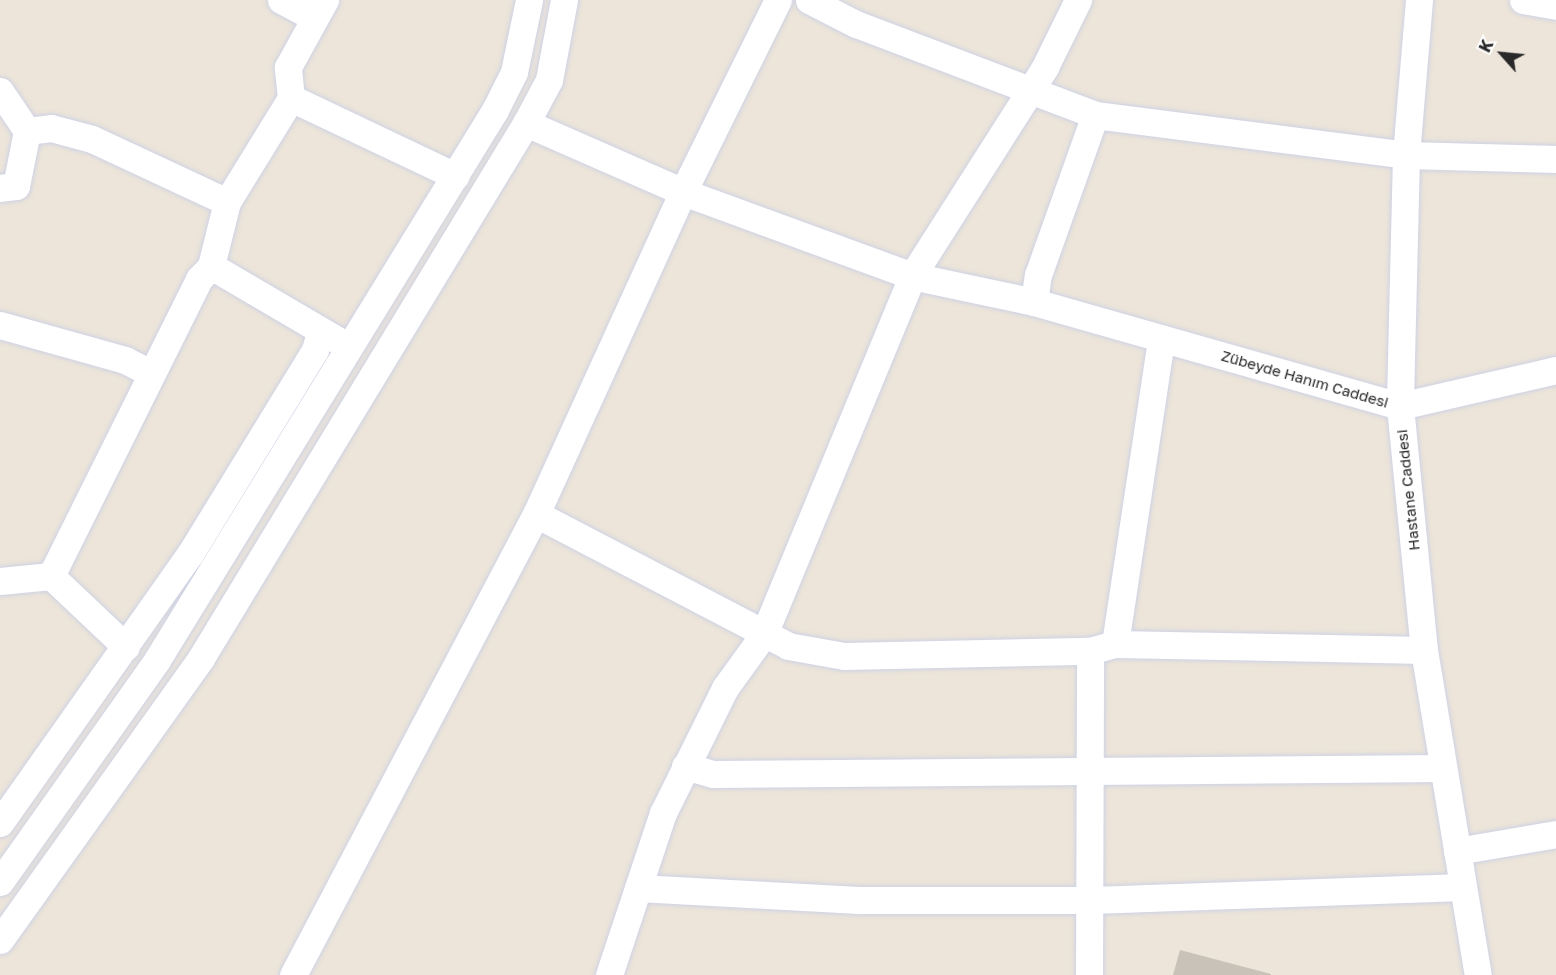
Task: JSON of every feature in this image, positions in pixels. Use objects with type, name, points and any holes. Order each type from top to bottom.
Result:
[{"type":"street","points":[[51,576],[199,279],[211,266],[227,202],[291,98],[288,68],[320,9],[281,0]]},
{"type":"street","points":[[0,882],[157,660],[455,176],[514,72],[529,0]]},
{"type":"street","points":[[0,940],[201,658],[526,123],[549,80],[564,0]]},
{"type":"street","points":[[293,975],[536,514],[683,192],[778,0]]},
{"type":"street","points":[[809,0],[1027,92],[1095,115],[1406,155],[1556,159]]},
{"type":"street","points":[[609,975],[638,888],[685,766],[725,688],[764,634],[912,276],[1027,92],[1078,0]]},
{"type":"street","name":"Hastane Caddesi","points":[[1419,0],[1406,155],[1400,406],[1424,650],[1478,975]]},
{"type":"street","points":[[1523,0],[1556,6]]},
{"type":"street","points":[[0,91],[27,131],[16,186],[0,188]]},
{"type":"street","points":[[291,98],[455,176]]},
{"type":"street","points":[[1034,302],[1095,115]]},
{"type":"street","name":"Zübeyde Hanım Caddesi","points":[[526,123],[683,192],[912,276],[1034,302],[1400,406],[1556,370]]},
{"type":"street","points":[[27,131],[51,128],[92,139],[227,202]]},
{"type":"street","points":[[211,266],[320,332],[350,347]]},
{"type":"street","points":[[0,325],[125,360],[151,373]]},
{"type":"street","points":[[0,823],[126,647],[209,523],[315,350],[320,332]]},
{"type":"street","points":[[1115,644],[1161,339]]},
{"type":"street","points":[[536,514],[788,646],[844,656],[1090,651],[1115,644],[1424,650]]},
{"type":"street","points":[[0,581],[51,576],[126,647]]},
{"type":"street","points":[[1089,975],[1090,651]]},
{"type":"street","points":[[685,766],[713,774],[1090,775],[1443,768]]},
{"type":"street","points":[[1457,851],[1556,834]]},
{"type":"street","points":[[638,888],[859,900],[1091,900],[1463,887]]},
{"type":"building","points":[[1180,950],[1271,974],[1271,975],[1173,975]]}]
